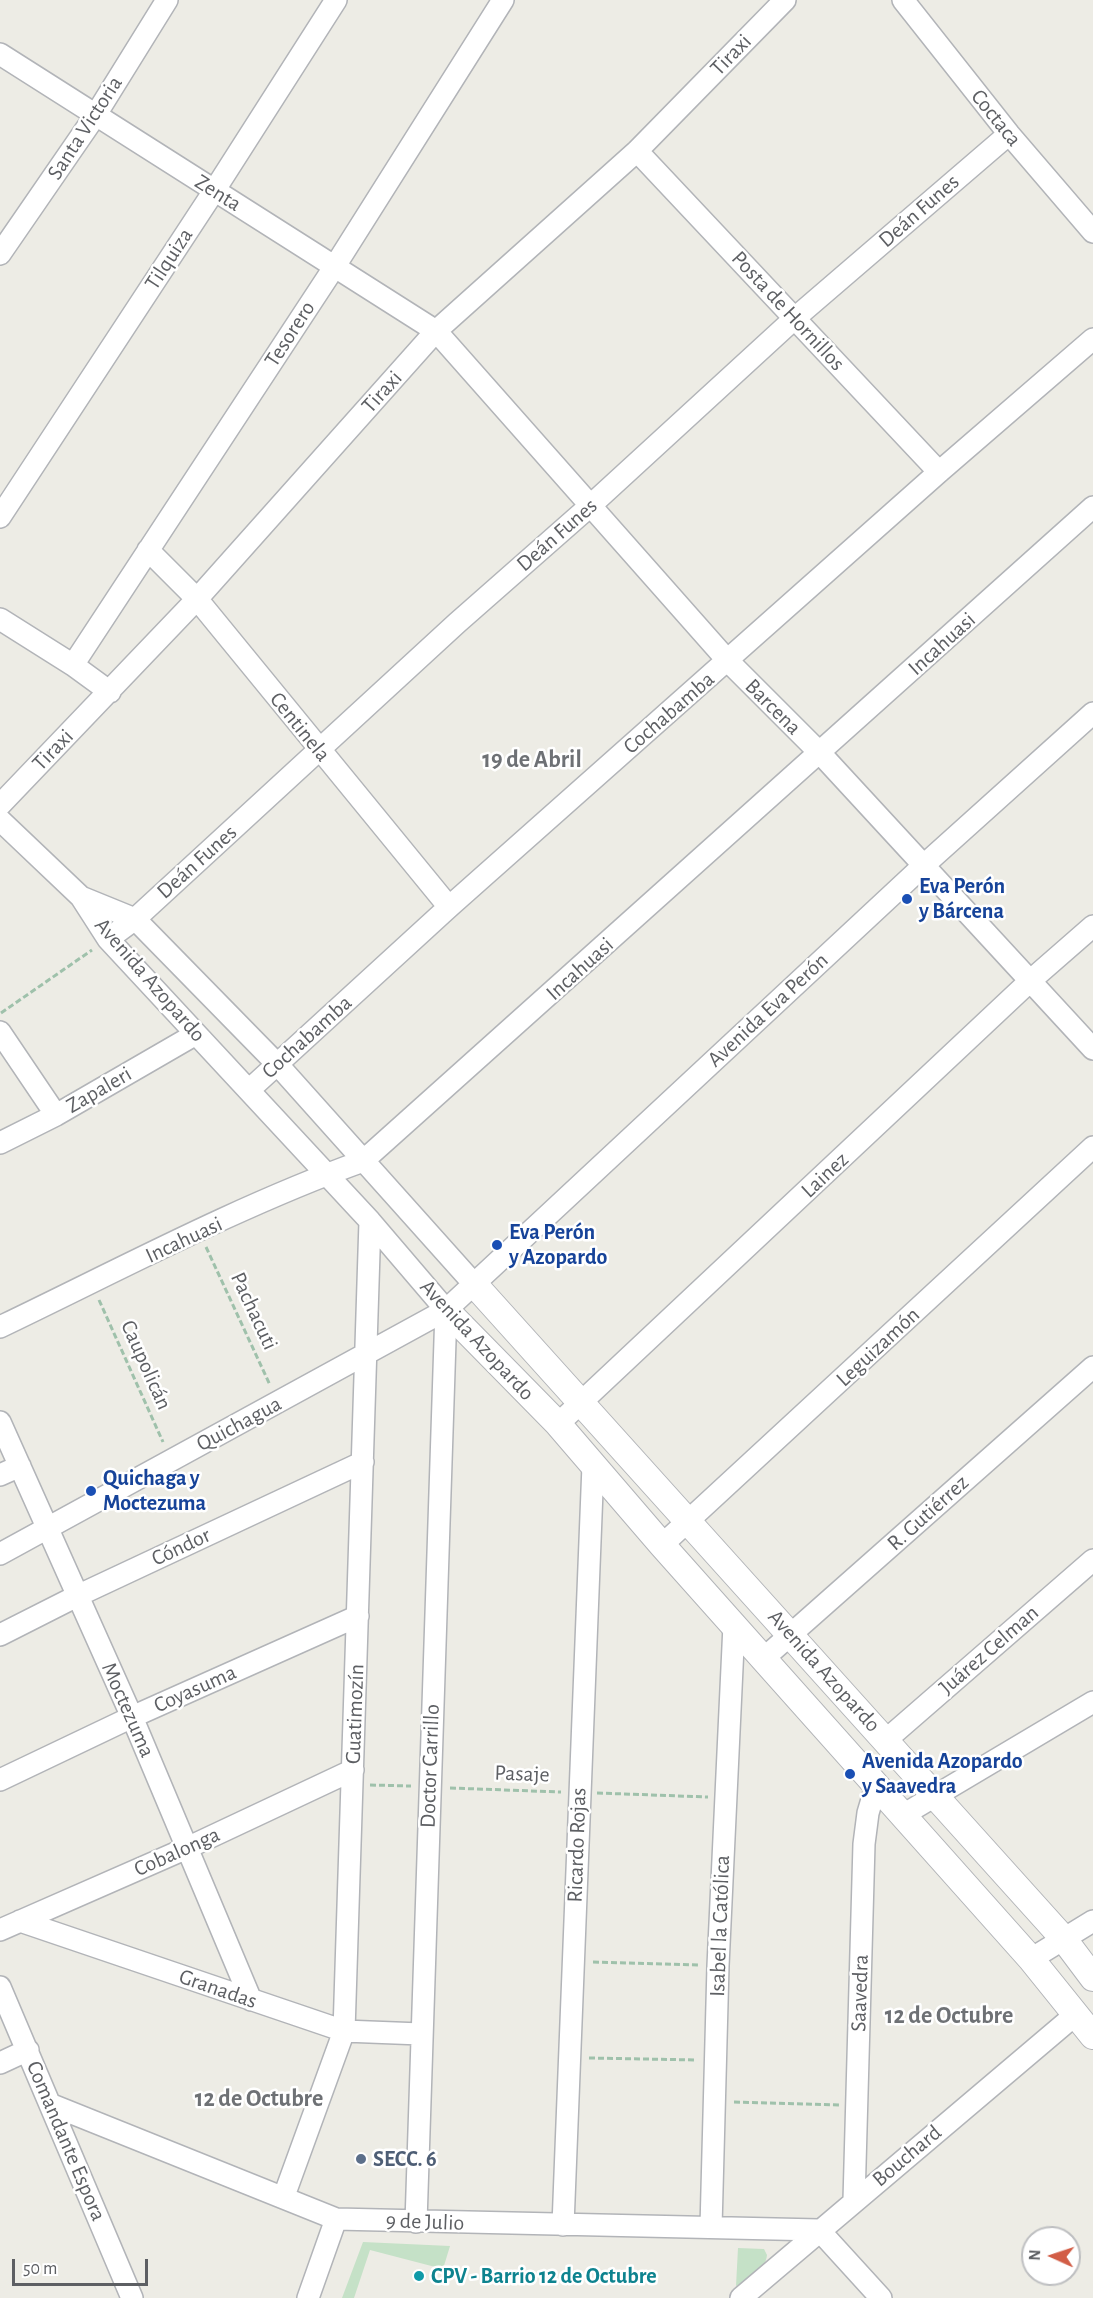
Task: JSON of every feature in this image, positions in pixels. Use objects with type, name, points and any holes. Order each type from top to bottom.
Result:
[{"type":"street","name":"Santa Victoria","points":[[0,254],[95,116],[167,0]]},
{"type":"street","name":"Tilquiza","points":[[0,517],[336,0]]},
{"type":"street","name":"Tesorero","points":[[73,665],[335,266],[503,0]]},
{"type":"street","name":"Tiraxi","points":[[0,805],[197,599],[436,331],[637,151],[785,0]]},
{"type":"street","name":"Coctaca","points":[[903,0],[1009,134],[1093,232]]},
{"type":"street","name":"Zenta","points":[[0,54],[436,331]]},
{"type":"street","name":"Deán Funes","points":[[108,939],[135,919],[457,623],[591,506],[795,318],[1009,134]]},
{"type":"street","name":"Posta de Hornillos","points":[[637,151],[939,472]]},
{"type":"street","name":"Barcena","points":[[436,331],[728,661],[820,753],[1093,1049]]},
{"type":"street","name":"Cochabamba","points":[[249,1090],[448,907],[939,472],[1093,339]]},
{"type":"street","name":"Incahuasi","points":[[0,1328],[199,1232],[326,1174],[363,1161],[1093,507]]},
{"type":"street","name":"Centinela","points":[[148,550],[197,599],[448,907]]},
{"type":"street","points":[[0,619],[73,665],[110,692]]},
{"type":"street","name":"Avenida Eva Perón","points":[[446,1310],[923,866],[1093,713]]},
{"type":"street","points":[[4,831],[81,897]]},
{"type":"street","name":"Avenida Azopardo","points":[[81,897],[135,919],[278,1065],[1063,1938],[1093,1978]]},
{"type":"street","name":"Avenida Azopardo","points":[[81,897],[108,939],[370,1221],[446,1310],[558,1424],[662,1545],[1031,1959],[1093,2036]]},
{"type":"street","name":"Lainez","points":[[558,1424],[1030,981],[1093,926]]},
{"type":"street","points":[[0,1032],[56,1115]]},
{"type":"street","name":"Zapaleri","points":[[0,1143],[56,1115],[196,1034]]},
{"type":"street","name":"Leguizamón","points":[[662,1545],[1093,1147]]},
{"type":"street","points":[[370,1221],[386,1217],[413,1217]]},
{"type":"street","name":"Guatimozín","points":[[284,2196],[344,2031],[370,1221]]},
{"type":"street","name":"Quichagua","points":[[0,1554],[446,1310]]},
{"type":"street","name":"Doctor Carrillo","points":[[416,2222],[446,1310]]},
{"type":"street","name":"R. Gutiérrez","points":[[763,1659],[1093,1367]]},
{"type":"street","name":"Moctezuma","points":[[0,1422],[132,1717],[251,2000]]},
{"type":"street","name":"Cóndor","points":[[0,1635],[77,1596],[363,1462]]},
{"type":"street","name":"Ricardo Rojas","points":[[563,2224],[592,1465]]},
{"type":"street","points":[[0,1475],[20,1466]]},
{"type":"street","name":"Juárez Celman","points":[[886,1740],[1093,1560]]},
{"type":"street","name":"Coyasuma","points":[[0,1780],[132,1717],[358,1616]]},
{"type":"street","name":"Isabel la Católica","points":[[711,2227],[718,1966],[734,1625]]},
{"type":"street","points":[[903,1815],[1093,1702]]},
{"type":"street","name":"Cobalonga","points":[[0,1930],[353,1777]]},
{"type":"street","name":"Saavedra","points":[[855,2200],[864,1844],[868,1813],[876,1786]]},
{"type":"street","name":"Granadas","points":[[20,1921],[344,2031],[421,2034]]},
{"type":"street","points":[[1031,1959],[1093,1921]]},
{"type":"street","name":"Comandante Espora","points":[[0,1987],[132,2298]]},
{"type":"street","name":"Bouchard","points":[[741,2298],[1075,2015]]},
{"type":"street","points":[[0,2063],[28,2050]]},
{"type":"street","name":"9 de Julio","points":[[52,2105],[284,2196],[336,2219],[819,2230]]},
{"type":"street","points":[[308,2298],[336,2219]]},
{"type":"street","points":[[819,2230],[881,2298]]},
{"type":"path","points":[[0,1014],[108,939]]},
{"type":"path","name":"Pachacuti","points":[[199,1232],[279,1403]]},
{"type":"path","name":"Caupolicán","points":[[91,1283],[171,1460]]},
{"type":"path","name":"Pasaje","points":[[353,1777],[429,1787],[726,1798]]},
{"type":"path","points":[[573,1962],[718,1966]]},
{"type":"path","points":[[569,2057],[715,2060]]},
{"type":"path","points":[[714,2102],[857,2105]]},
{"type":"green space","points":[[363,2242],[450,2246],[443,2269],[370,2250],[354,2298],[342,2298]]},
{"type":"green space","points":[[738,2248],[764,2249],[767,2255],[760,2270],[736,2286]]},
{"type":"place","name":"Eva Perón y Bárcena","points":[[907,899]]},
{"type":"place","name":"Eva Perón y Azopardo","points":[[497,1245]]},
{"type":"place","name":"Quichaga y Moctezuma","points":[[91,1491]]},
{"type":"place","name":"Avenida Azopardo y Saavedra","points":[[850,1774]]},
{"type":"place","name":"SECC. 6","points":[[361,2159]]},
{"type":"place","name":"CPV - Barrio 12 de Octubre","points":[[419,2276]]},
{"type":"district","name":"19 de Abril","points":[[532,760]]},
{"type":"district","name":"12 de Octubre","points":[[949,2016]]},
{"type":"district","name":"12 de Octubre","points":[[259,2099]]}]
